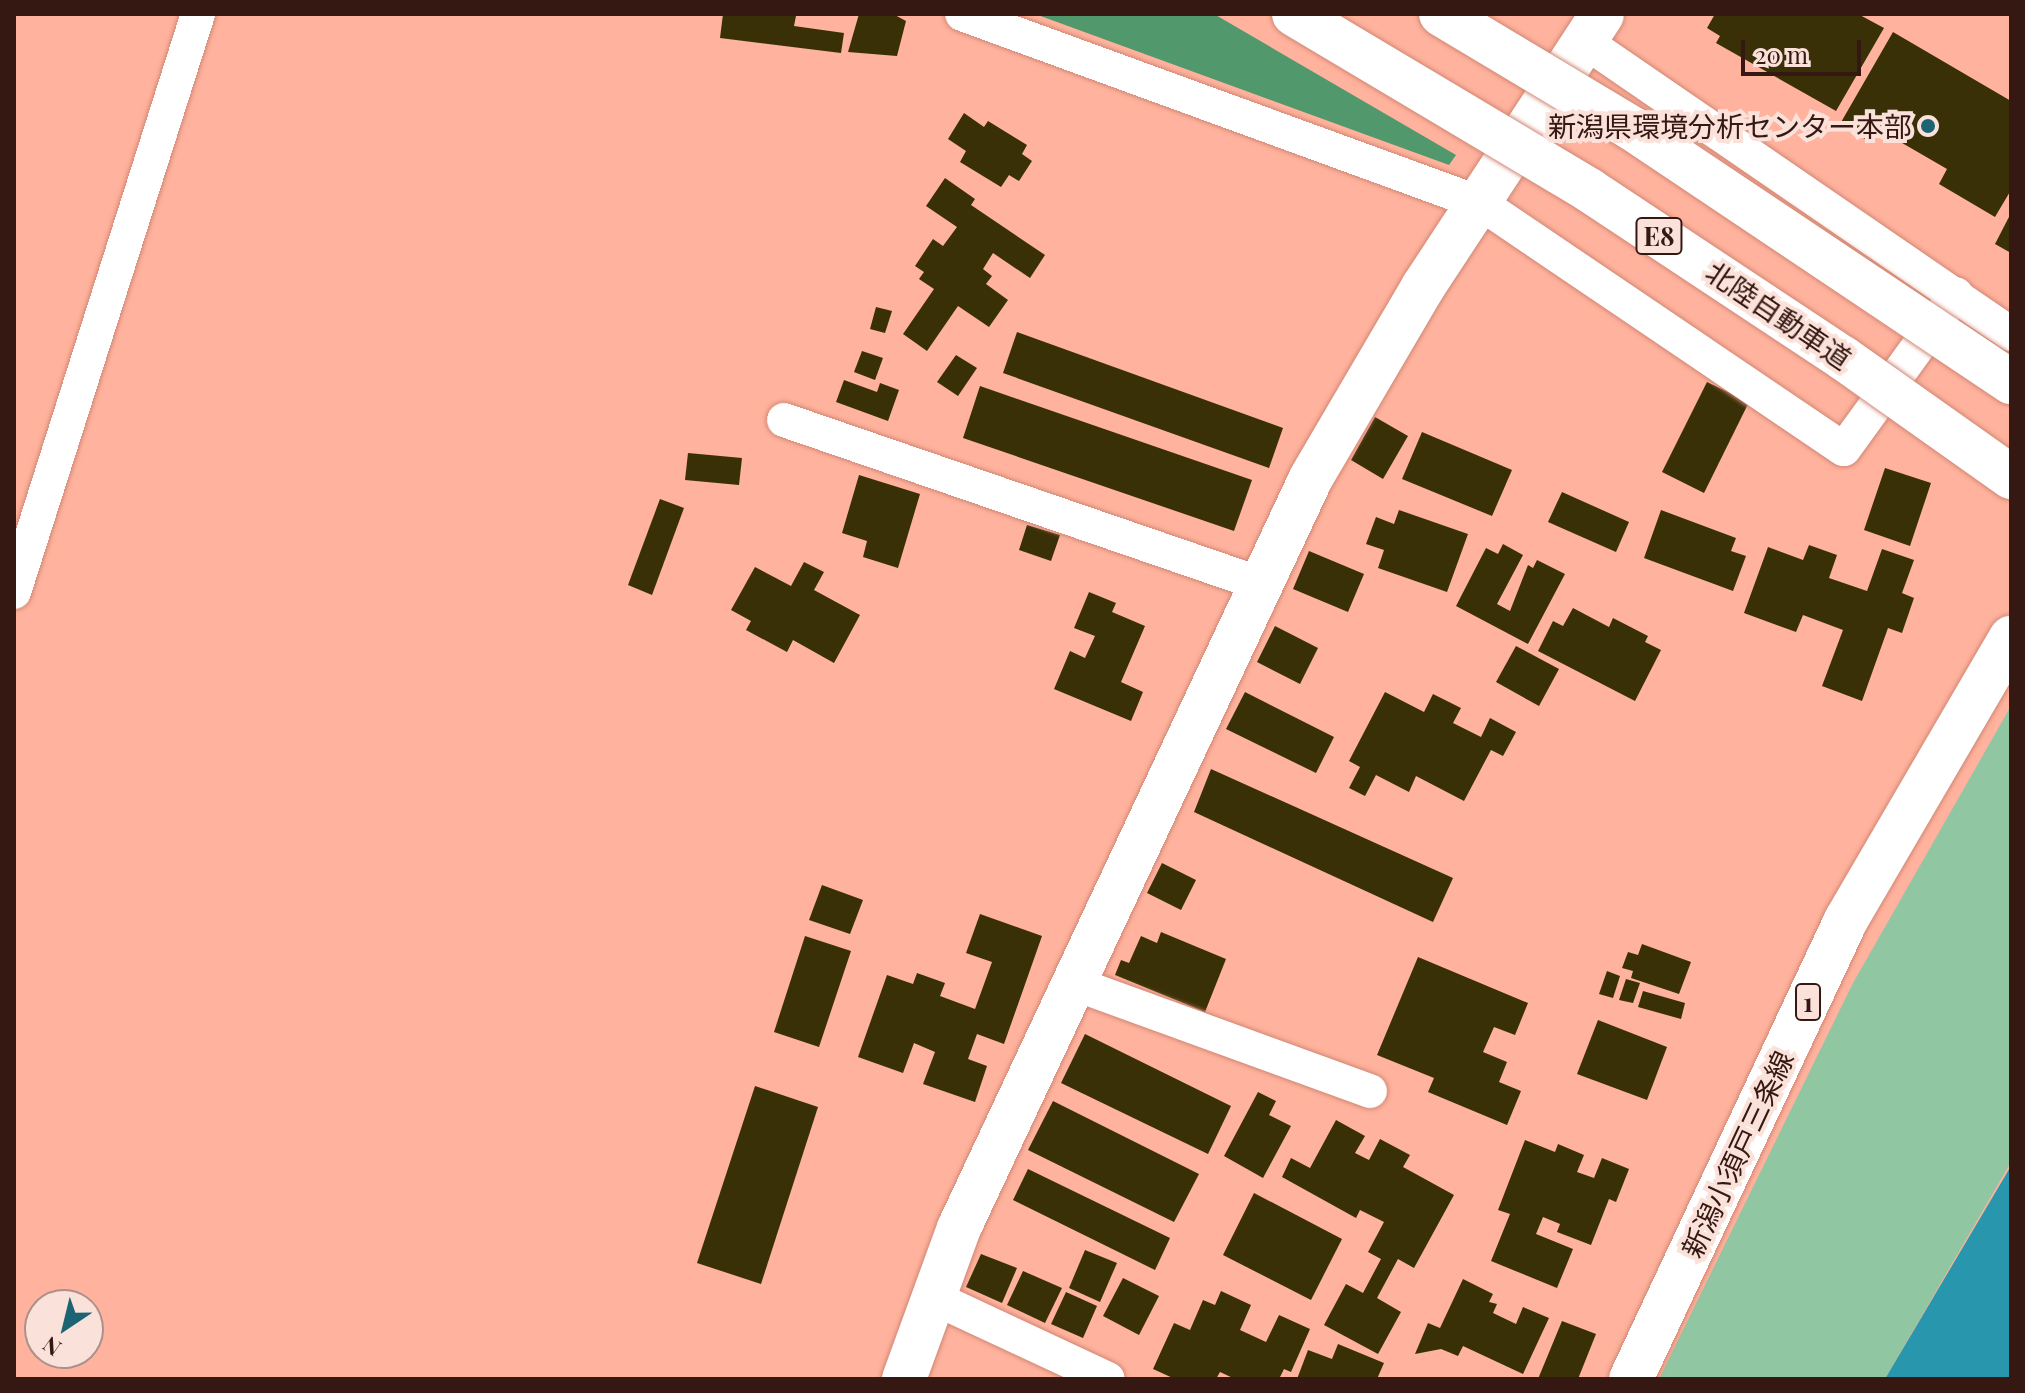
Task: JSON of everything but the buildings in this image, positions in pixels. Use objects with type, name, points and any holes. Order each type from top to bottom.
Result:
[{"type":"main road","name":"北陸自動車道","points":[[1294,14],[1589,190],[1843,358],[2011,477]]},
{"type":"main road","points":[[1441,14],[1646,137],[2011,382]]},
{"type":"main road","points":[[904,1379],[930,1296],[1073,983],[1261,584],[1363,381],[1593,28]]},
{"type":"main road","name":"新潟小須戸三条線","points":[[1631,1379],[1846,920],[2011,638]]},
{"type":"street","points":[[14,592],[198,14]]},
{"type":"street","points":[[962,14],[1480,203],[1844,449],[1956,294]]},
{"type":"street","points":[[1593,28],[2011,334]]},
{"type":"street","points":[[784,420],[1261,584]]},
{"type":"street","points":[[1073,983],[1370,1091]]},
{"type":"street","points":[[930,1296],[1108,1379]]},
{"type":"green space","points":[[1035,14],[1214,14],[1456,155],[1449,165]]},
{"type":"green space","points":[[2011,706],[2011,1162],[1885,1379],[1659,1379],[1853,983]]},
{"type":"water","points":[[2011,1166],[2011,1379],[1885,1379]]},
{"type":"place","name":"新潟県環境分析センター本部","points":[[1928,126]]}]
